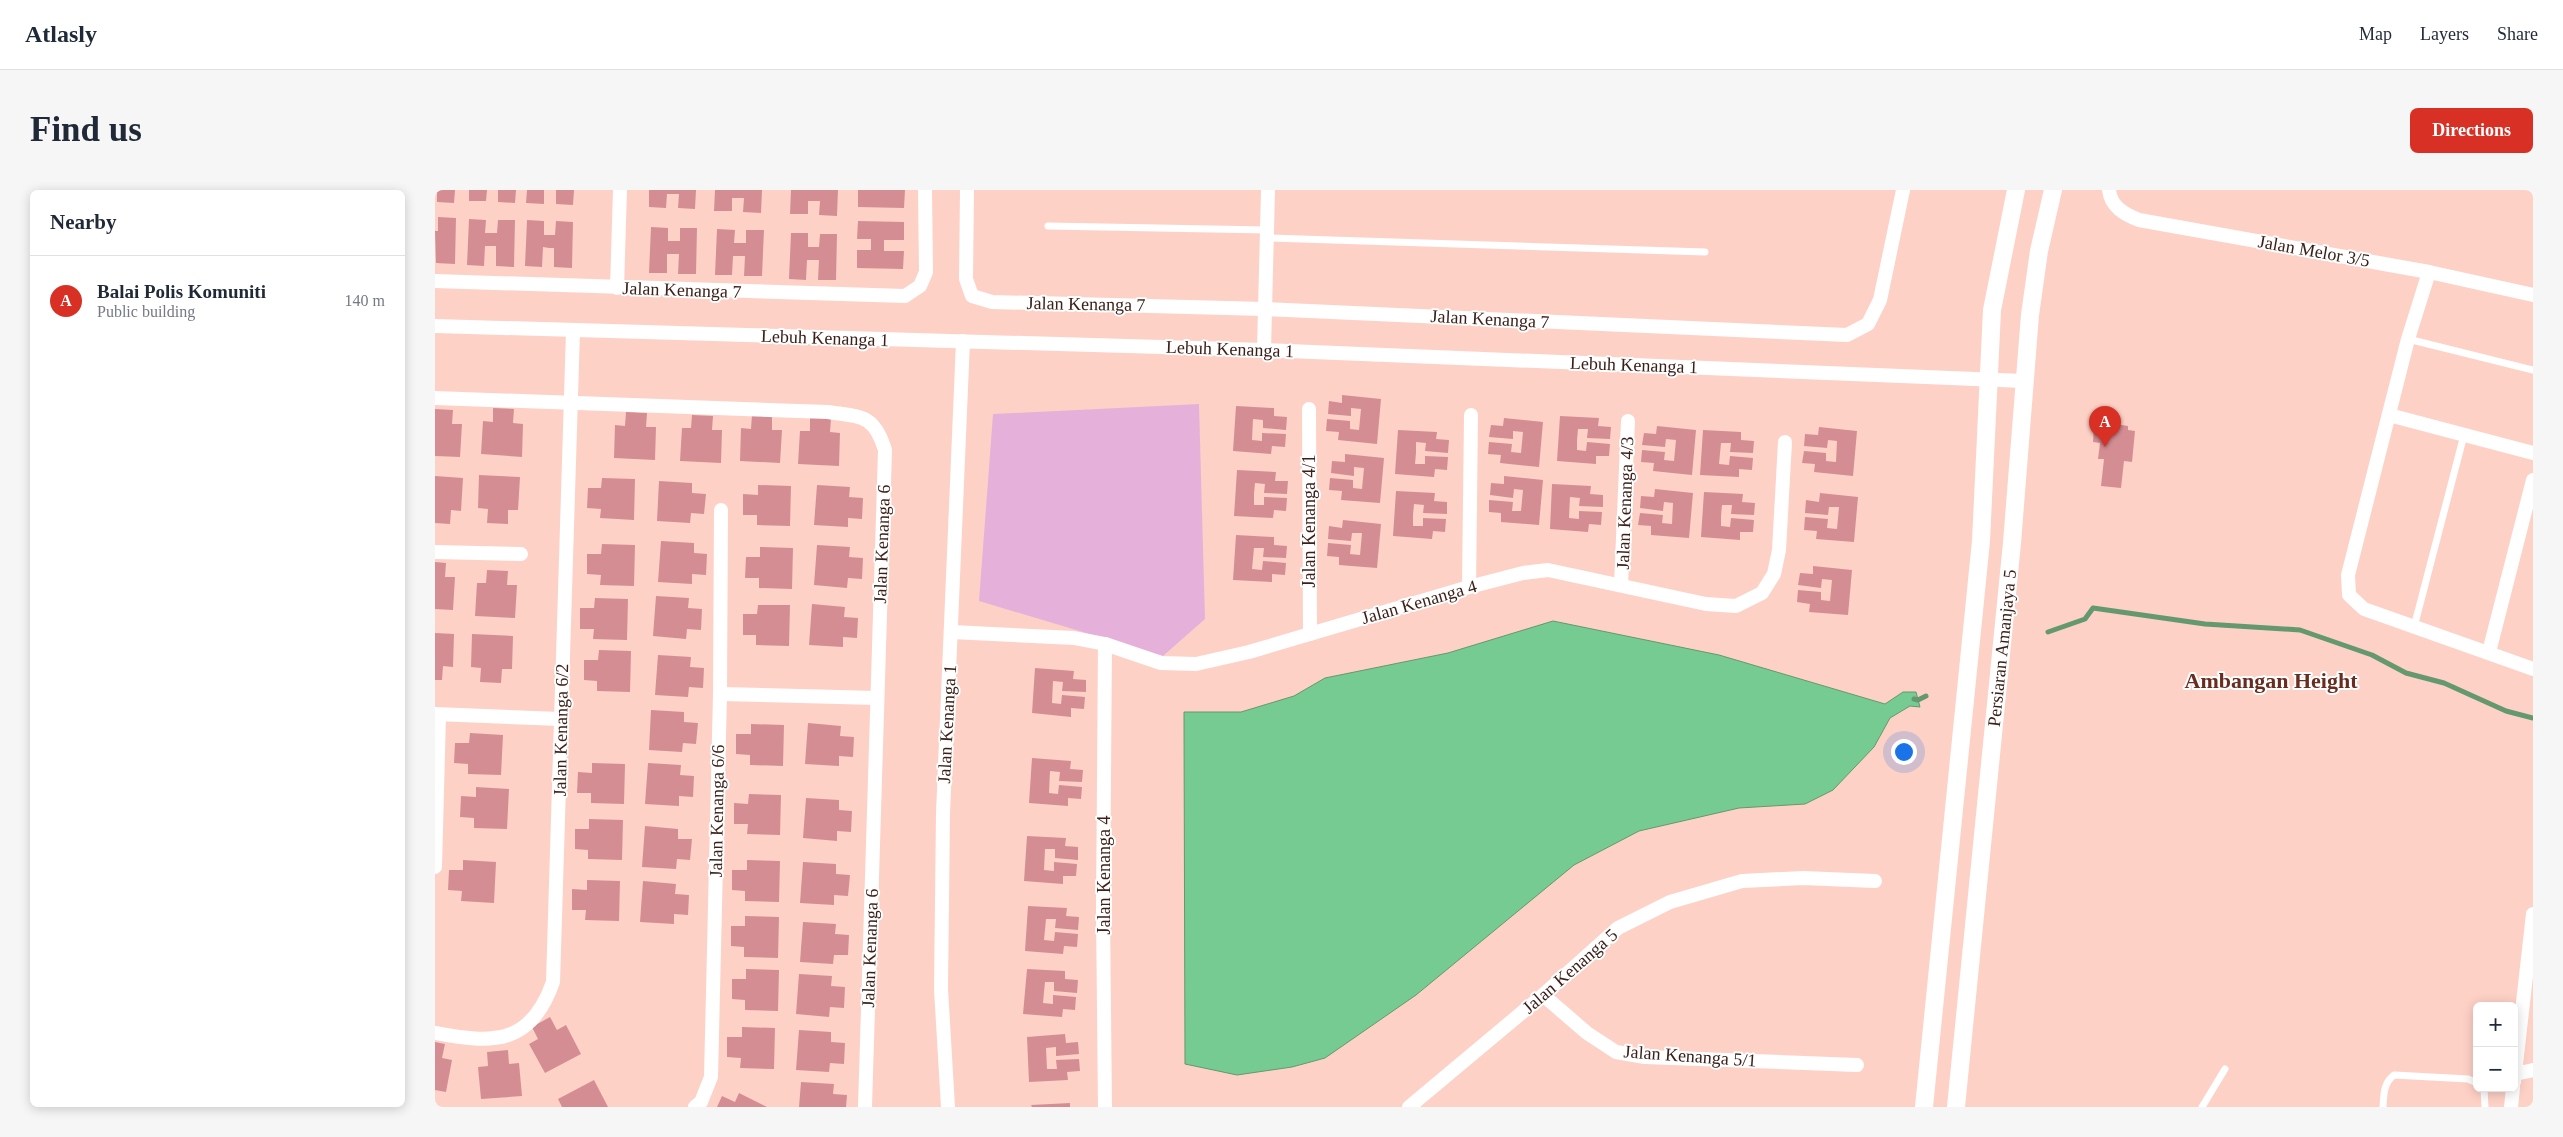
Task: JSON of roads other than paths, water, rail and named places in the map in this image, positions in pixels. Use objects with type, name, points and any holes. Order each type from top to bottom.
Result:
[{"type":"street","points":[[617,288],[620,190]]},
{"type":"street","name":"Jalan Kenanga 7","points":[[435,282],[905,296],[920,286],[926,272],[925,190]]},
{"type":"street","name":"Jalan Kenanga 7","points":[[967,190],[966,279],[972,296],[992,302],[1265,309],[1847,335],[1868,324],[1880,300],[1903,190]]},
{"type":"street","points":[[1264,350],[1268,190]]},
{"type":"street","name":"Persiaran Amanjaya 5","points":[[1924,1107],[1981,541],[1992,310],[2016,190]]},
{"type":"street","name":"Persiaran Amanjaya 5","points":[[1957,1107],[2012,544],[2024,381],[2039,251],[2053,190]]},
{"type":"street","name":"Jalan Melor 3/5","points":[[2109,190],[2114,205],[2125,214],[2139,220],[2429,272],[2533,295]]},
{"type":"street","points":[[2429,272],[2409,339],[2348,575],[2349,595],[2364,609],[2533,669]]},
{"type":"street","name":"Lebuh Kenanga 1","points":[[435,326],[1264,350],[2024,381]]},
{"type":"street","name":"Jalan Kenanga 6/2","points":[[435,1033],[471,1040],[498,1039],[528,1025],[547,1001],[553,982],[556,956],[560,719],[573,331]]},
{"type":"street","name":"Jalan Kenanga 1","points":[[948,1107],[941,979],[943,813],[963,341]]},
{"type":"street","name":"Jalan Kenanga 6","points":[[435,398],[828,412],[863,417],[880,431],[885,450],[865,1107]]},
{"type":"street","name":"Jalan Kenanga 4/1","points":[[1309,409],[1310,634]]},
{"type":"street","points":[[1469,587],[1471,415]]},
{"type":"street","points":[[2389,415],[2533,452]]},
{"type":"street","name":"Jalan Kenanga 4/3","points":[[1621,585],[1628,421]]},
{"type":"street","name":"Jalan Kenanga 4","points":[[952,632],[1074,638],[1105,644],[1161,663],[1196,664],[1310,634],[1469,587],[1523,573],[1548,570],[1707,604],[1736,606],[1762,593],[1774,574],[1779,550],[1785,442]]},
{"type":"street","points":[[2489,652],[2533,480]]},
{"type":"street","name":"Jalan Kenanga 6/6","points":[[695,1107],[701,1102],[711,1077],[720,694],[721,510]]},
{"type":"street","points":[[435,552],[521,554]]},
{"type":"street","name":"Jalan Kenanga 4","points":[[1105,644],[1103,912],[1105,1107]]},
{"type":"street","points":[[720,694],[877,698]]},
{"type":"street","points":[[435,867],[437,715],[560,719]]},
{"type":"street","name":"Jalan Kenanga 5","points":[[1409,1107],[1543,995],[1618,928],[1670,902],[1742,881],[1803,878],[1875,882]]},
{"type":"street","points":[[2518,1055],[2529,984],[2533,914]]},
{"type":"street","name":"Jalan Kenanga 5/1","points":[[1543,995],[1587,1033],[1616,1052],[1645,1057],[1857,1066]]},
{"type":"street","points":[[2518,1079],[2533,1070]]},
{"type":"street","points":[[2511,1107],[2513,1092]]},
{"type":"lane","points":[[1049,226],[1705,252]]},
{"type":"lane","points":[[2409,339],[2533,370]]},
{"type":"lane","points":[[2414,627],[2464,435]]},
{"type":"lane","points":[[2202,1107],[2225,1069]]},
{"type":"lane","points":[[2383,1107],[2387,1080],[2393,1076],[2473,1082]]},
{"type":"lane","points":[[2483,1092],[2485,1107]]},
{"type":"waterway","points":[[2048,632],[2085,619],[2093,608],[2205,624],[2300,630],[2372,655],[2406,673],[2444,683],[2506,711],[2533,718]]},
{"type":"waterway","points":[[1914,699],[1918,700],[1926,696]]},
{"type":"place","name":"Balai Polis Komuniti","points":[[2105,447]]},
{"type":"district","name":"Ambangan Height","points":[[2271,680]]}]
